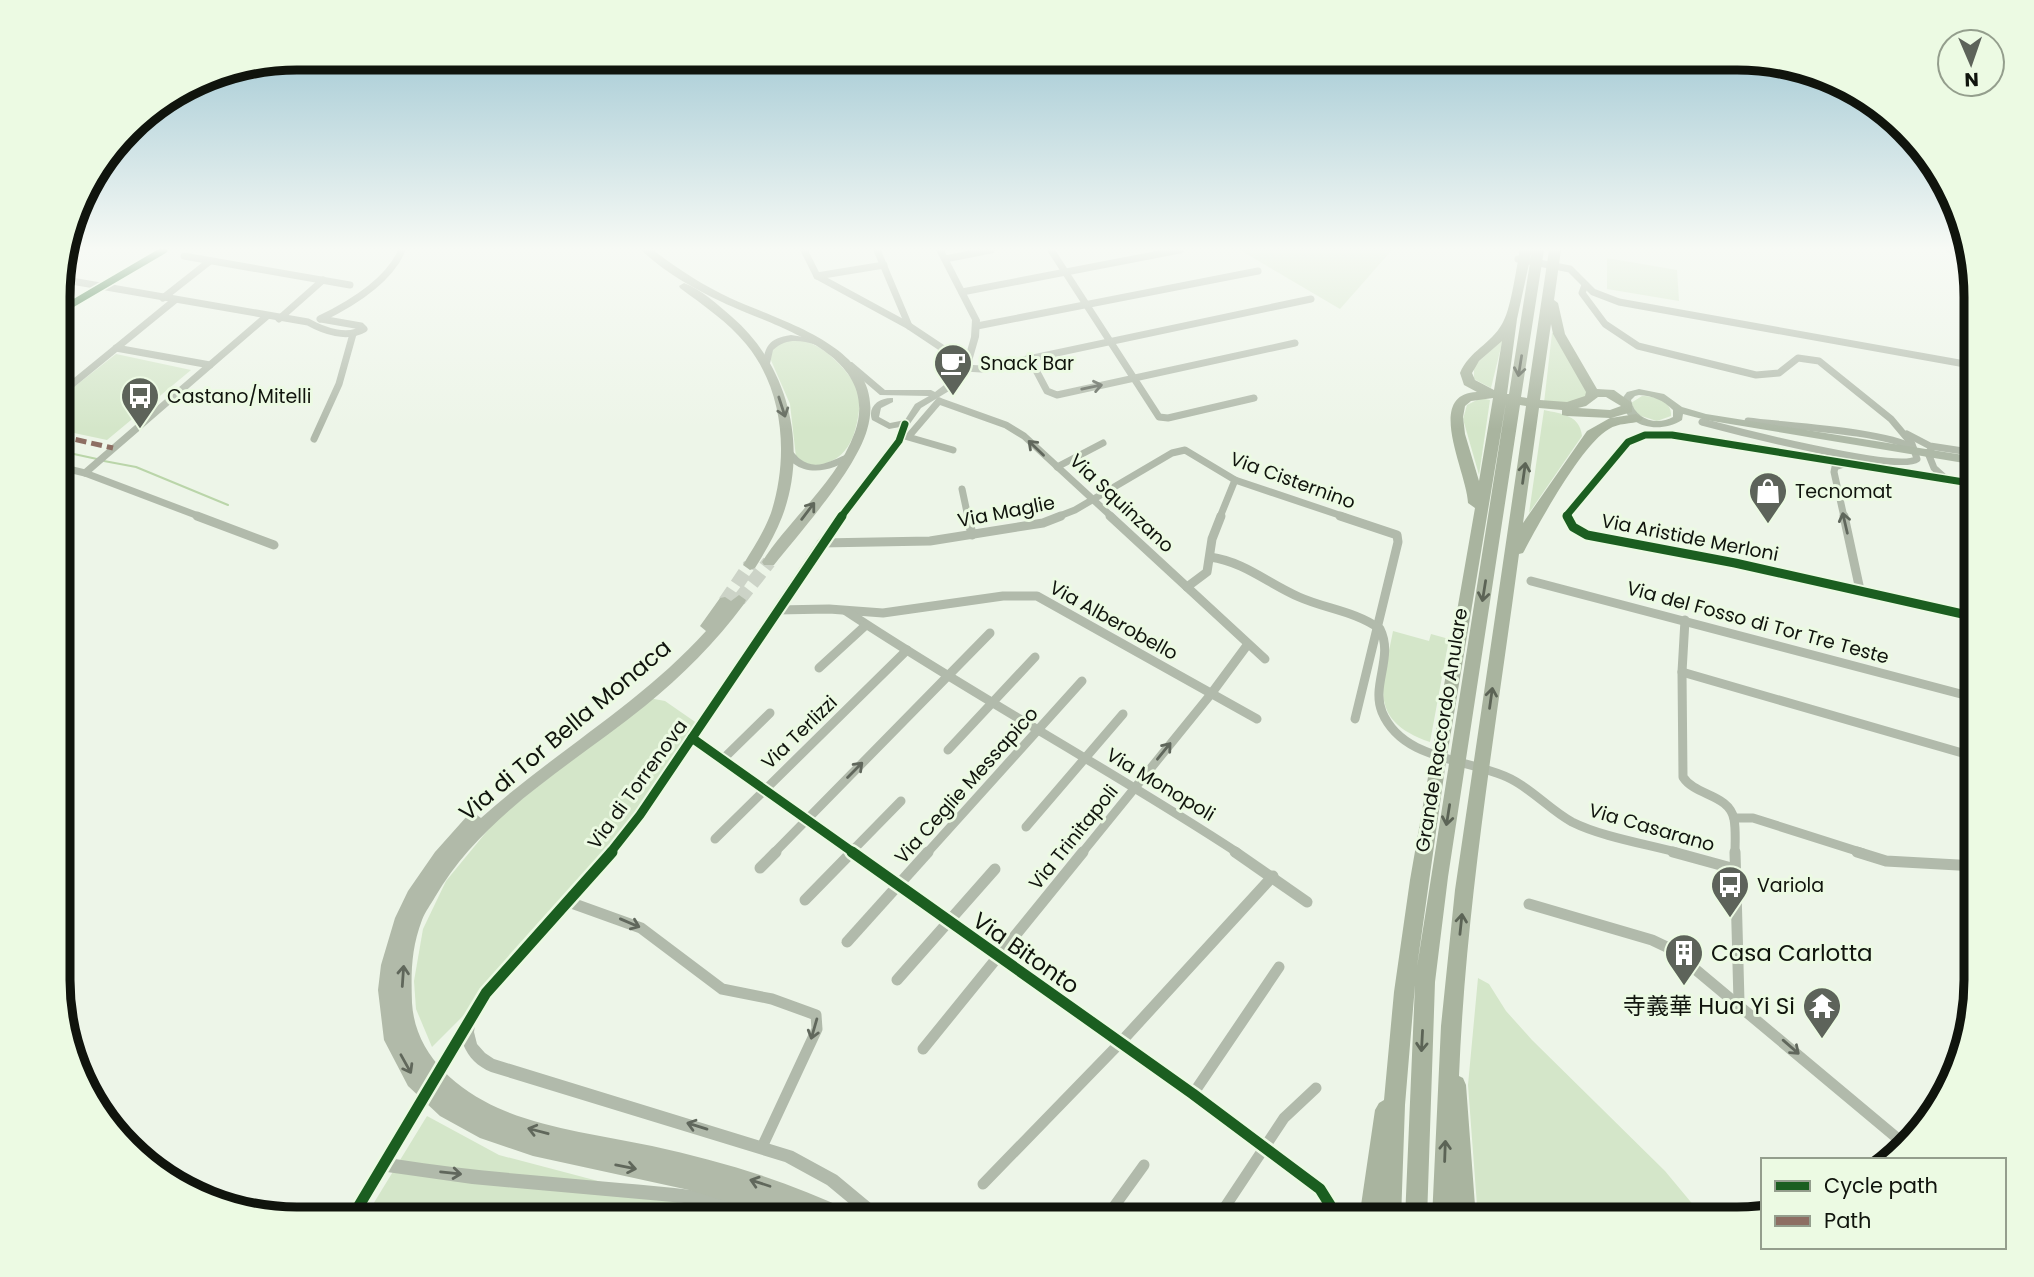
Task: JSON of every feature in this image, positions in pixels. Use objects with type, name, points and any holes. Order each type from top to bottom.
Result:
[{"type":"highway","points":[[1371,1207],[1376,1162],[1398,1049],[1427,827],[1513,310]]},
{"type":"highway","name":"Grande Raccordo Anulare","points":[[1416,1207],[1424,982],[1529,310]]},
{"type":"highway","points":[[1443,1207],[1451,1026],[1469,850],[1547,310]]},
{"type":"highway","points":[[1551,408],[1582,405],[1590,400],[1592,393],[1557,329],[1554,310]]},
{"type":"highway","points":[[1490,395],[1472,385],[1466,377],[1467,369],[1476,356],[1502,335],[1511,319]]},
{"type":"highway","points":[[1592,393],[1609,393],[1629,410]]},
{"type":"highway","points":[[1475,543],[1473,519],[1476,491],[1454,415],[1456,406],[1463,398],[1490,395],[1601,415],[1629,410]]},
{"type":"highway","points":[[1510,567],[1531,522],[1592,434],[1629,410]]},
{"type":"highway","points":[[1451,1026],[1464,1207]]},
{"type":"highway","points":[[1391,1207],[1398,1049]]},
{"type":"main road","points":[[715,310],[749,340],[766,366],[786,418],[788,450],[777,510],[762,546],[750,565]]},
{"type":"main road","points":[[746,310],[817,342],[849,364],[861,380],[866,399],[864,421],[855,443],[769,562]]},
{"type":"main road","points":[[1678,414],[1671,424],[1660,425],[1629,410],[1631,394],[1649,393],[1669,400],[1678,414],[1704,420],[1879,445],[1964,463]]},
{"type":"main road","name":"Via di Tor Bella Monaca","points":[[773,1207],[709,1185],[514,1142],[471,1124],[437,1102],[416,1081],[395,1042],[388,1009],[390,961],[400,922],[419,886],[442,854],[494,802],[659,672],[732,601],[706,640],[674,671],[638,703],[496,813],[447,864],[428,894],[410,932],[402,976],[403,1010],[413,1044],[433,1077],[472,1105],[490,1114],[539,1132],[733,1174],[793,1194],[820,1207]]},
{"type":"street","points":[[70,386],[163,310]]},
{"type":"street","points":[[230,310],[308,322],[321,319],[338,310]]},
{"type":"street","points":[[279,319],[290,310]]},
{"type":"street","points":[[879,310],[945,350],[969,358]]},
{"type":"street","points":[[902,310],[909,326]]},
{"type":"street","points":[[970,310],[977,326],[1067,310]]},
{"type":"street","points":[[1089,310],[1161,418],[1254,398]]},
{"type":"street","points":[[965,368],[981,369],[1260,310]]},
{"type":"street","points":[[1591,310],[1635,345],[1756,375],[1779,373],[1798,358],[1813,359],[1920,442],[1964,451]]},
{"type":"street","points":[[1660,310],[1964,364]]},
{"type":"street","points":[[89,470],[267,316]]},
{"type":"street","points":[[308,322],[320,328],[353,334],[360,333],[364,328],[321,319]]},
{"type":"street","name":"Via di Torrenova","points":[[915,411],[964,375],[977,326]]},
{"type":"street","points":[[314,439],[342,376],[353,334]]},
{"type":"street","points":[[766,366],[769,349],[781,340],[798,338],[817,342]]},
{"type":"street","points":[[1029,357],[1046,391],[1051,394],[1295,343]]},
{"type":"street","points":[[116,348],[210,365]]},
{"type":"street","points":[[849,364],[868,377],[883,393],[932,400]]},
{"type":"street","points":[[855,443],[866,430],[905,424],[914,417],[915,411],[907,401],[890,400],[873,393],[868,377]]},
{"type":"street","points":[[890,400],[879,404],[874,412],[877,420],[905,435],[953,450]]},
{"type":"street","name":"Via di Torrenova","points":[[907,401],[932,400]]},
{"type":"street","name":"Via di Torrenova","points":[[358,1207],[469,1022],[504,970],[624,837],[821,543],[932,400]]},
{"type":"street","name":"Via Squinzano","points":[[932,400],[1010,427],[1027,438],[1265,659]]},
{"type":"street","points":[[1704,420],[1792,445],[1902,463],[1916,462]]},
{"type":"street","name":"Via di Torrenova","points":[[905,424],[905,435]]},
{"type":"street","points":[[1879,445],[1902,430]]},
{"type":"street","points":[[1902,430],[1914,449],[1916,462],[1911,469],[1902,472]]},
{"type":"street","name":"Via Aristide Merloni","points":[[1964,482],[1672,435],[1645,435],[1625,444],[1569,510],[1567,517],[1573,527],[1587,535],[1688,553],[1964,614]]},
{"type":"street","points":[[1879,445],[1903,442],[1914,449]]},
{"type":"street","points":[[1057,467],[1103,443]]},
{"type":"street","points":[[1937,447],[1931,448],[1928,453],[1932,465],[1949,480]]},
{"type":"street","points":[[788,450],[795,462],[808,468],[828,467],[845,458]]},
{"type":"street","name":"Via Maglie","points":[[821,543],[905,542],[972,535],[1043,523],[1068,514],[1173,452],[1181,451]]},
{"type":"street","name":"Via Cisternino","points":[[1181,451],[1190,452],[1235,480],[1397,535],[1398,542],[1379,629]]},
{"type":"street","points":[[1847,464],[1835,467],[1834,472],[1860,590]]},
{"type":"street","points":[[70,468],[89,470],[274,545]]},
{"type":"street","points":[[1186,587],[1204,576],[1212,539],[1235,480]]},
{"type":"street","points":[[962,489],[972,535]]},
{"type":"street","points":[[1210,557],[1243,564],[1281,588],[1379,629],[1355,719]]},
{"type":"street","name":"Via del Fosso di Tor Tre Teste","points":[[1531,581],[1964,695]]},
{"type":"street","name":"Via Alberobello","points":[[777,610],[883,613],[993,597],[1037,596],[1257,719]]},
{"type":"street","name":"Via Monopoli","points":[[846,611],[992,703],[1214,836],[1307,902]]},
{"type":"street","points":[[1685,620],[1682,673],[1683,779],[1691,787],[1722,801],[1731,809],[1734,818],[1739,1002]]},
{"type":"street","points":[[819,668],[866,625]]},
{"type":"street","name":"Via Casarano","points":[[1379,629],[1385,650],[1378,688],[1381,711],[1386,721],[1400,735],[1432,753],[1509,778],[1561,816],[1581,826],[1735,869]]},
{"type":"street","points":[[760,868],[990,633]]},
{"type":"street","name":"Via Trinitapoli","points":[[923,1049],[999,958],[1248,645]]},
{"type":"street","name":"Via Terlizzi","points":[[715,839],[907,650]]},
{"type":"street","points":[[948,750],[1035,657]]},
{"type":"street","points":[[1682,673],[1964,754]]},
{"type":"street","name":"Via Ceglie Messapico","points":[[847,942],[1082,681]]},
{"type":"street","points":[[723,759],[770,713]]},
{"type":"street","points":[[1026,827],[1123,714]]},
{"type":"street","name":"Via Bitonto","points":[[692,738],[1193,1094],[1320,1189],[1329,1207]]},
{"type":"street","points":[[806,901],[901,801]]},
{"type":"street","points":[[1734,818],[1753,818],[1886,861],[1964,865]]},
{"type":"street","points":[[897,980],[995,869]]},
{"type":"street","points":[[983,1184],[1120,1043],[1273,876]]},
{"type":"street","points":[[566,901],[641,928],[722,989],[772,999],[816,1015],[817,1029],[762,1147]]},
{"type":"street","points":[[1529,904],[1660,943],[1739,1002],[1899,1139]]},
{"type":"street","points":[[1193,1094],[1279,967]]},
{"type":"street","points":[[469,1022],[467,1034],[472,1049],[478,1057],[491,1065],[762,1147],[818,1171],[864,1207]]},
{"type":"street","points":[[1225,1207],[1288,1113],[1316,1088]]},
{"type":"street","points":[[384,1164],[687,1197],[746,1207]]},
{"type":"street","points":[[1114,1207],[1144,1165]]},
{"type":"green space","points":[[1552,333],[1556,333],[1588,395],[1580,403],[1544,403]]},
{"type":"green space","points":[[1503,339],[1491,388],[1474,379],[1474,366]]},
{"type":"green space","points":[[802,340],[828,354],[861,392],[857,423],[850,443],[837,458],[818,465],[807,464],[796,457],[790,404],[770,358],[773,347],[784,341]]},
{"type":"green space","points":[[116,354],[191,370],[107,440],[70,432],[70,390]]},
{"type":"green space","points":[[1642,396],[1657,398],[1666,403],[1671,416],[1657,421],[1638,415],[1631,403]]},
{"type":"green space","points":[[1481,398],[1490,400],[1479,475],[1463,419],[1467,405]]},
{"type":"green space","points":[[1544,410],[1563,414],[1574,420],[1581,429],[1582,436],[1529,513]]},
{"type":"green space","points":[[1393,631],[1429,641],[1431,634],[1449,639],[1430,742],[1396,723],[1388,711],[1383,684]]},
{"type":"green space","points":[[649,698],[665,701],[701,726],[646,806],[470,1009],[432,1047],[416,1009],[414,981],[423,929],[446,881],[497,819]]},
{"type":"green space","points":[[1478,978],[1489,984],[1506,1011],[1532,1040],[1665,1171],[1695,1207],[1477,1207],[1468,1085]]},
{"type":"green space","points":[[427,1116],[499,1155],[696,1207],[371,1207]]},
{"type":"waterway","points":[[70,453],[97,459]]},
{"type":"waterway","points":[[104,461],[136,467],[228,505]]},
{"type":"tunnel","points":[[739,600],[769,562]]},
{"type":"tunnel","points":[[725,602],[750,565]]},
{"type":"marked path","points":[[70,438],[113,448]]},
{"type":"cycle path","points":[[358,1207],[486,993],[609,855],[640,815],[821,543],[899,441],[905,424]]},
{"type":"cycle path","points":[[1964,482],[1672,435],[1645,435],[1628,442],[1567,515],[1573,527],[1587,535],[1735,563],[1964,614]]},
{"type":"cycle path","points":[[692,738],[1193,1094],[1320,1189],[1330,1207]]},
{"type":"place","name":"Snack Bar","points":[[953,397]]},
{"type":"place","name":"Castano/Mitelli","points":[[140,430]]},
{"type":"place","name":"Tecnomat","points":[[1768,525]]},
{"type":"place","name":"Variola","points":[[1730,919]]},
{"type":"place","name":"Casa Carlotta","points":[[1684,987]]},
{"type":"place","name":"寺義華 Hua Yi Si","points":[[1822,1040]]}]
